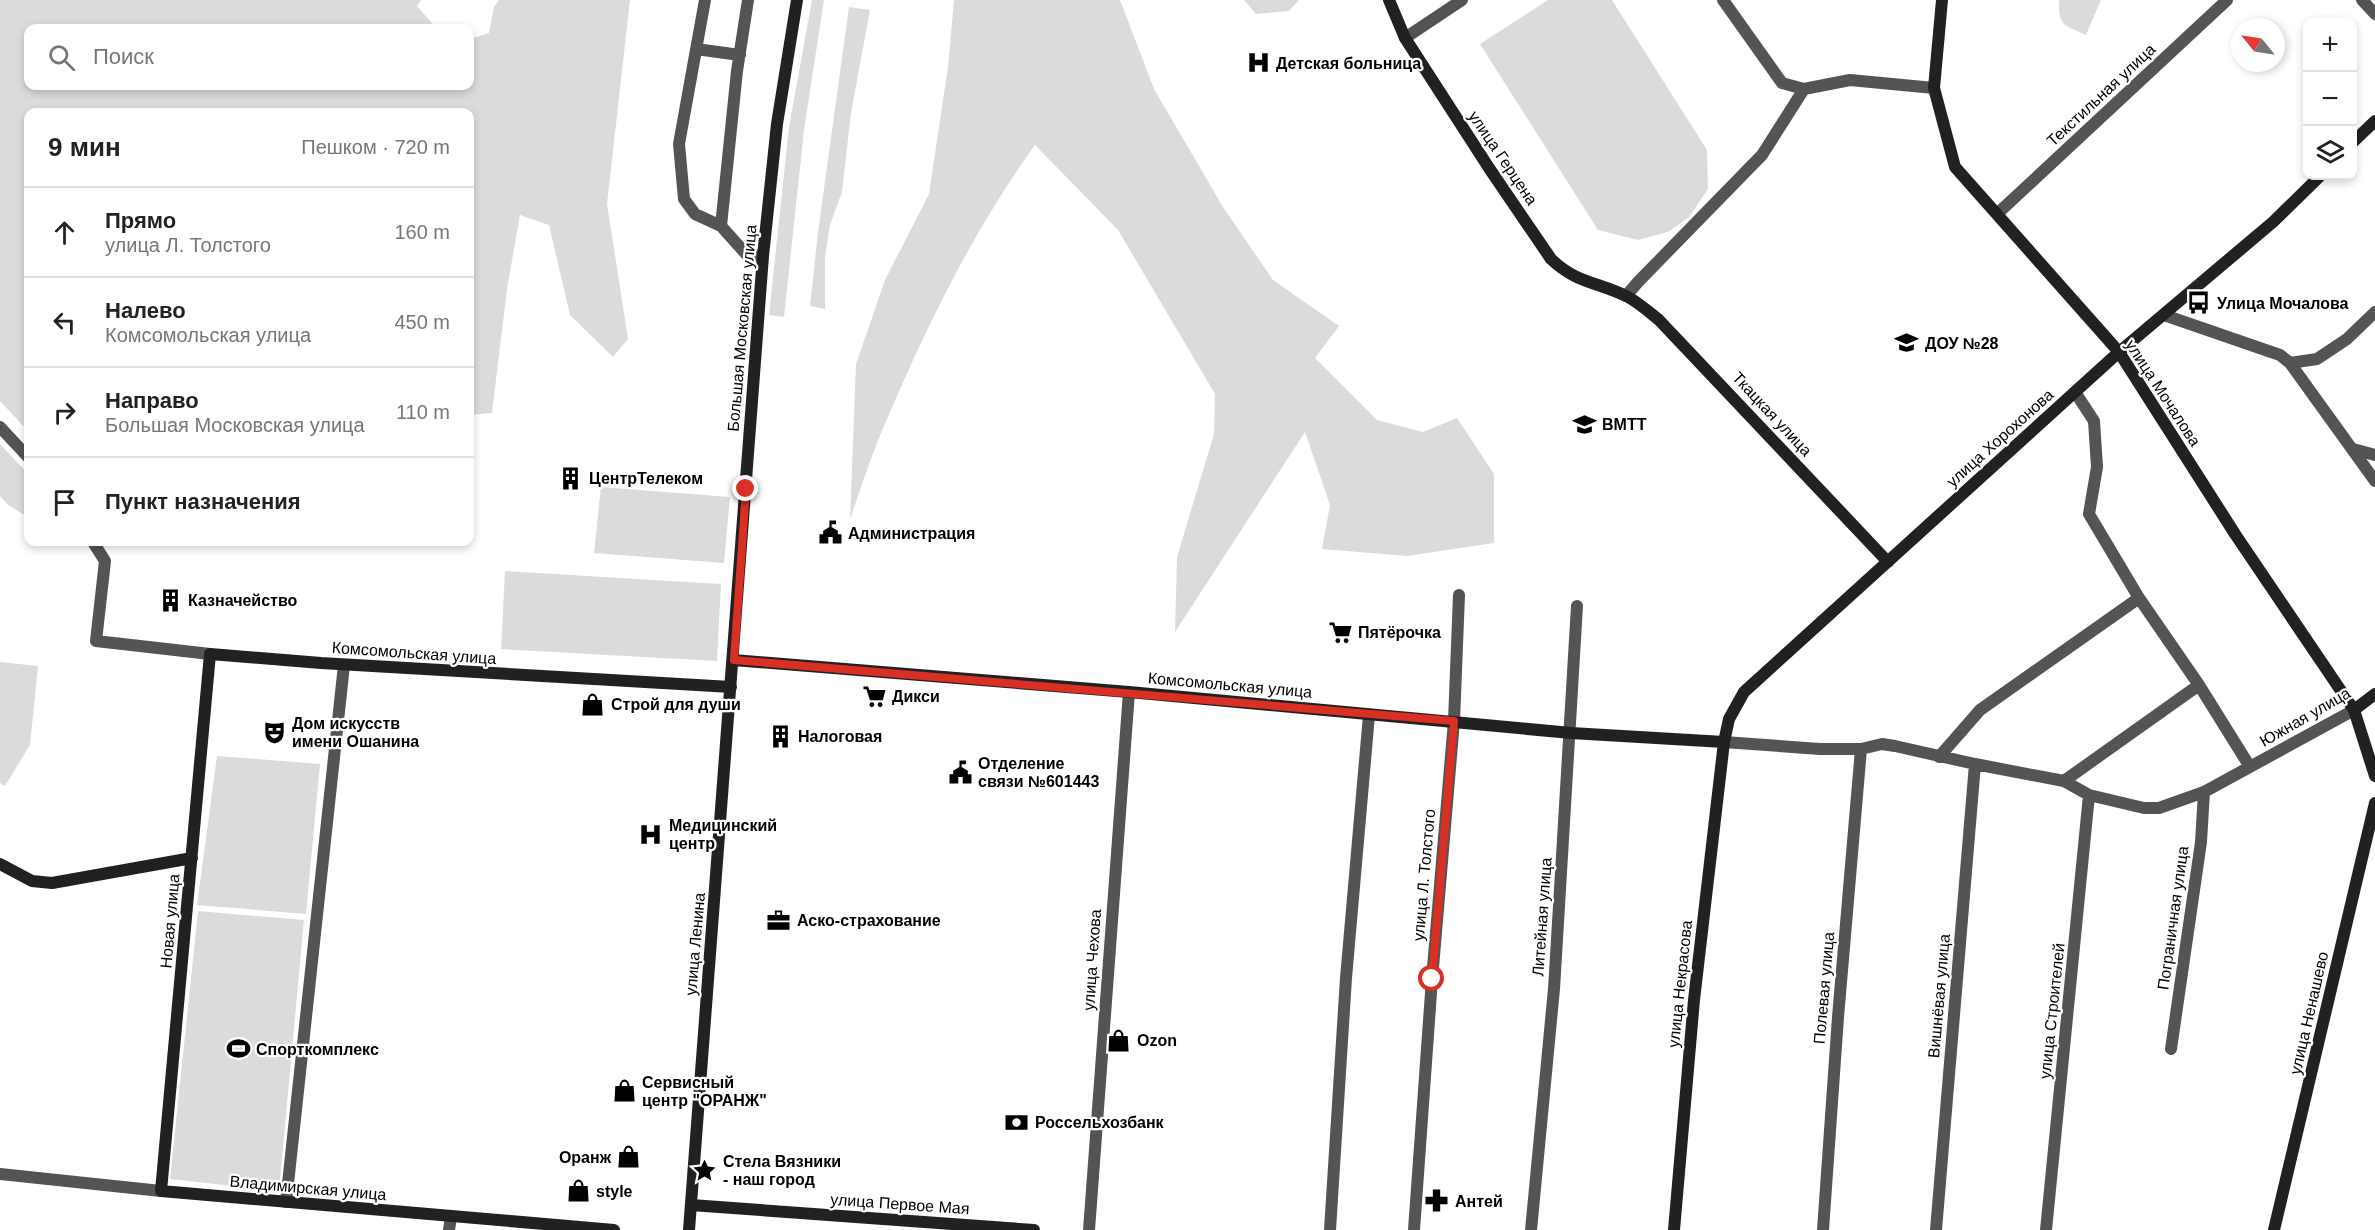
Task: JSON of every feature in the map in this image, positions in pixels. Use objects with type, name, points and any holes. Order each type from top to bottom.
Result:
[{"type":"street","points":[[705,0],[679,144],[684,200],[695,214],[721,226],[747,255],[763,256]]},
{"type":"street","points":[[721,226],[748,0]]},
{"type":"street","name":"Большая Московская улица","points":[[734,660],[763,256],[777,124],[797,0]]},
{"type":"street","name":"улица Герцена","points":[[1389,0],[1405,38],[1551,259],[1563,270],[1579,279],[1626,296]]},
{"type":"street","points":[[1405,38],[1462,0]]},
{"type":"street","points":[[1723,0],[1782,84],[1804,89],[1850,80],[1934,88]]},
{"type":"street","name":"улица Мочалова","points":[[1942,0],[1934,88],[1955,167],[2119,352],[2235,534],[2354,710],[2375,776]]},
{"type":"street","name":"Текстильная улица","points":[[1997,214],[2227,0]]},
{"type":"street","points":[[2362,0],[2375,14]]},
{"type":"street","points":[[696,49],[740,55]]},
{"type":"street","points":[[1626,296],[1762,155],[1804,89]]},
{"type":"street","points":[[2357,138],[2375,121]]},
{"type":"street","name":"улица Хорохонова","points":[[1724,742],[1729,719],[1744,692],[2119,352],[2273,222],[2316,180]]},
{"type":"street","name":"Ткацкая улица","points":[[1626,296],[1659,320],[1687,348],[1888,562]]},
{"type":"street","points":[[2290,363],[2317,359],[2347,339],[2375,312]]},
{"type":"street","points":[[2164,315],[2280,355],[2290,363],[2375,481]]},
{"type":"street","points":[[2075,392],[2094,422],[2097,467],[2089,514],[2139,598],[2199,685],[2250,767]]},
{"type":"street","points":[[0,427],[24,453]]},
{"type":"street","points":[[2353,449],[2375,455]]},
{"type":"street","name":"Комсомольская улица","points":[[96,546],[105,561],[96,641],[210,654],[344,664],[731,687]]},
{"type":"street","name":"улица Л. Толстого","points":[[1414,1230],[1454,721],[1459,595]]},
{"type":"street","points":[[1939,757],[1980,710],[2139,598]]},
{"type":"street","name":"Литейная улица","points":[[1531,1230],[1554,989],[1577,606]]},
{"type":"street","name":"Новая улица","points":[[161,1191],[210,654]]},
{"type":"street","name":"улица Ленина","points":[[689,1230],[734,660]]},
{"type":"street","name":"Комсомольская улица","points":[[734,660],[1129,692],[1571,733],[1724,742]]},
{"type":"street","points":[[286,1202],[344,664]]},
{"type":"street","points":[[2064,781],[2199,685]]},
{"type":"street","name":"улица Чехова","points":[[1089,1230],[1129,692]]},
{"type":"street","name":"Южная улица","points":[[1724,742],[1820,749],[1861,749],[1882,744],[2064,781],[2089,795],[2144,808],[2159,808],[2204,792],[2354,710],[2375,694]]},
{"type":"street","points":[[1330,1230],[1346,978],[1369,715]]},
{"type":"street","name":"улица Некрасова","points":[[1674,1230],[1694,1000],[1724,742]]},
{"type":"street","name":"Полевая улица","points":[[1823,1230],[1838,1017],[1861,749]]},
{"type":"street","name":"Вишнёвая улица","points":[[1936,1230],[1975,764]]},
{"type":"street","name":"Пограничная улица","points":[[2170,1048],[2201,842],[2204,792]]},
{"type":"street","name":"улица Строителей","points":[[2046,1230],[2089,795]]},
{"type":"street","name":"улица Ненашево","points":[[2274,1230],[2375,803]]},
{"type":"street","points":[[0,864],[32,881],[52,883],[192,858]]},
{"type":"street","name":"Владимирская улица","points":[[0,1174],[286,1202],[450,1224],[614,1230]]},
{"type":"street","name":"улица Первое Мая","points":[[691,1205],[1034,1230]]},
{"type":"shaded area","points":[[0,0],[421,0],[417,6],[433,24],[24,24],[24,90],[474,90],[474,38],[489,33],[494,7],[499,0],[630,0],[607,204],[628,339],[613,357],[570,315],[549,225],[520,215],[507,289],[492,413],[474,415],[474,108],[24,108],[24,427],[0,401]]},
{"type":"shaded area","points":[[812,0],[824,0],[804,130],[784,317],[769,315],[789,127]]},
{"type":"shaded area","points":[[954,0],[1120,0],[1154,89],[1223,207],[1273,280],[1339,326],[1315,358],[1377,420],[1423,432],[1457,418],[1494,474],[1494,543],[1407,556],[1322,549],[1330,505],[1305,432],[1175,632],[1177,557],[1214,434],[1215,394],[1118,230],[1035,145],[992,209],[936,312],[883,429],[850,519],[856,364],[885,280],[929,194],[948,67]]},
{"type":"shaded area","points":[[1244,0],[1299,0],[1289,11],[1256,14]]},
{"type":"shaded area","points":[[1548,0],[1612,0],[1707,150],[1708,189],[1689,217],[1668,232],[1638,240],[1598,230],[1480,44]]},
{"type":"shaded area","points":[[2059,0],[2101,0],[2086,35],[2064,24],[2061,20]]},
{"type":"shaded area","points":[[849,7],[870,10],[851,113],[842,192],[830,225],[825,257],[825,309],[810,306]]},
{"type":"shaded area","points":[[0,444],[24,470],[24,515],[8,505],[0,496]]},
{"type":"shaded area","points":[[601,487],[730,497],[724,563],[594,553]]},
{"type":"shaded area","points":[[505,571],[721,584],[717,661],[501,649]]},
{"type":"shaded area","points":[[0,662],[38,666],[30,745],[5,786],[0,783]]},
{"type":"shaded area","points":[[217,756],[320,764],[306,914],[197,905]]},
{"type":"shaded area","name":"Спорткомплекс","points":[[198,911],[304,920],[279,1191],[170,1179]]},
{"type":"place","name":"Детская больница","points":[[1258,63]]},
{"type":"place","name":"Улица Мочалова","points":[[2199,303]]},
{"type":"place","name":"ДОУ №28","points":[[1907,343]]},
{"type":"place","name":"ВМТТ","points":[[1584,424]]},
{"type":"place","name":"ЦентрТелеком","points":[[571,478]]},
{"type":"place","name":"Администрация","points":[[830,533]]},
{"type":"place","name":"Казначейство","points":[[170,600]]},
{"type":"place","name":"Пятёрочка","points":[[1340,632]]},
{"type":"place","name":"Дикси","points":[[874,696]]},
{"type":"place","name":"Строй для души","points":[[593,704]]},
{"type":"place","name":"Дом искусств имени Ошанина","points":[[274,732]]},
{"type":"place","name":"Налоговая","points":[[780,736]]},
{"type":"place","name":"Отделение связи №601443","points":[[960,772]]},
{"type":"place","name":"Медицинский центр","points":[[651,834]]},
{"type":"place","name":"Аско-страхование","points":[[779,920]]},
{"type":"place","name":"Ozon","points":[[1119,1040]]},
{"type":"place","name":"Спорткомплекс","points":[[238,1049]]},
{"type":"place","name":"Сервисный центр \"ОРАНЖ\"","points":[[624,1091]]},
{"type":"place","name":"Россельхозбанк","points":[[1017,1122]]},
{"type":"place","name":"Оранж","points":[[629,1157]]},
{"type":"place","name":"Стела Вязники - наш город","points":[[705,1170]]},
{"type":"place","name":"style","points":[[578,1191]]},
{"type":"place","name":"Антей","points":[[1437,1201]]},
{"type":"route","points":[[746,489],[734,660],[1454,721],[1432,979]]}]
